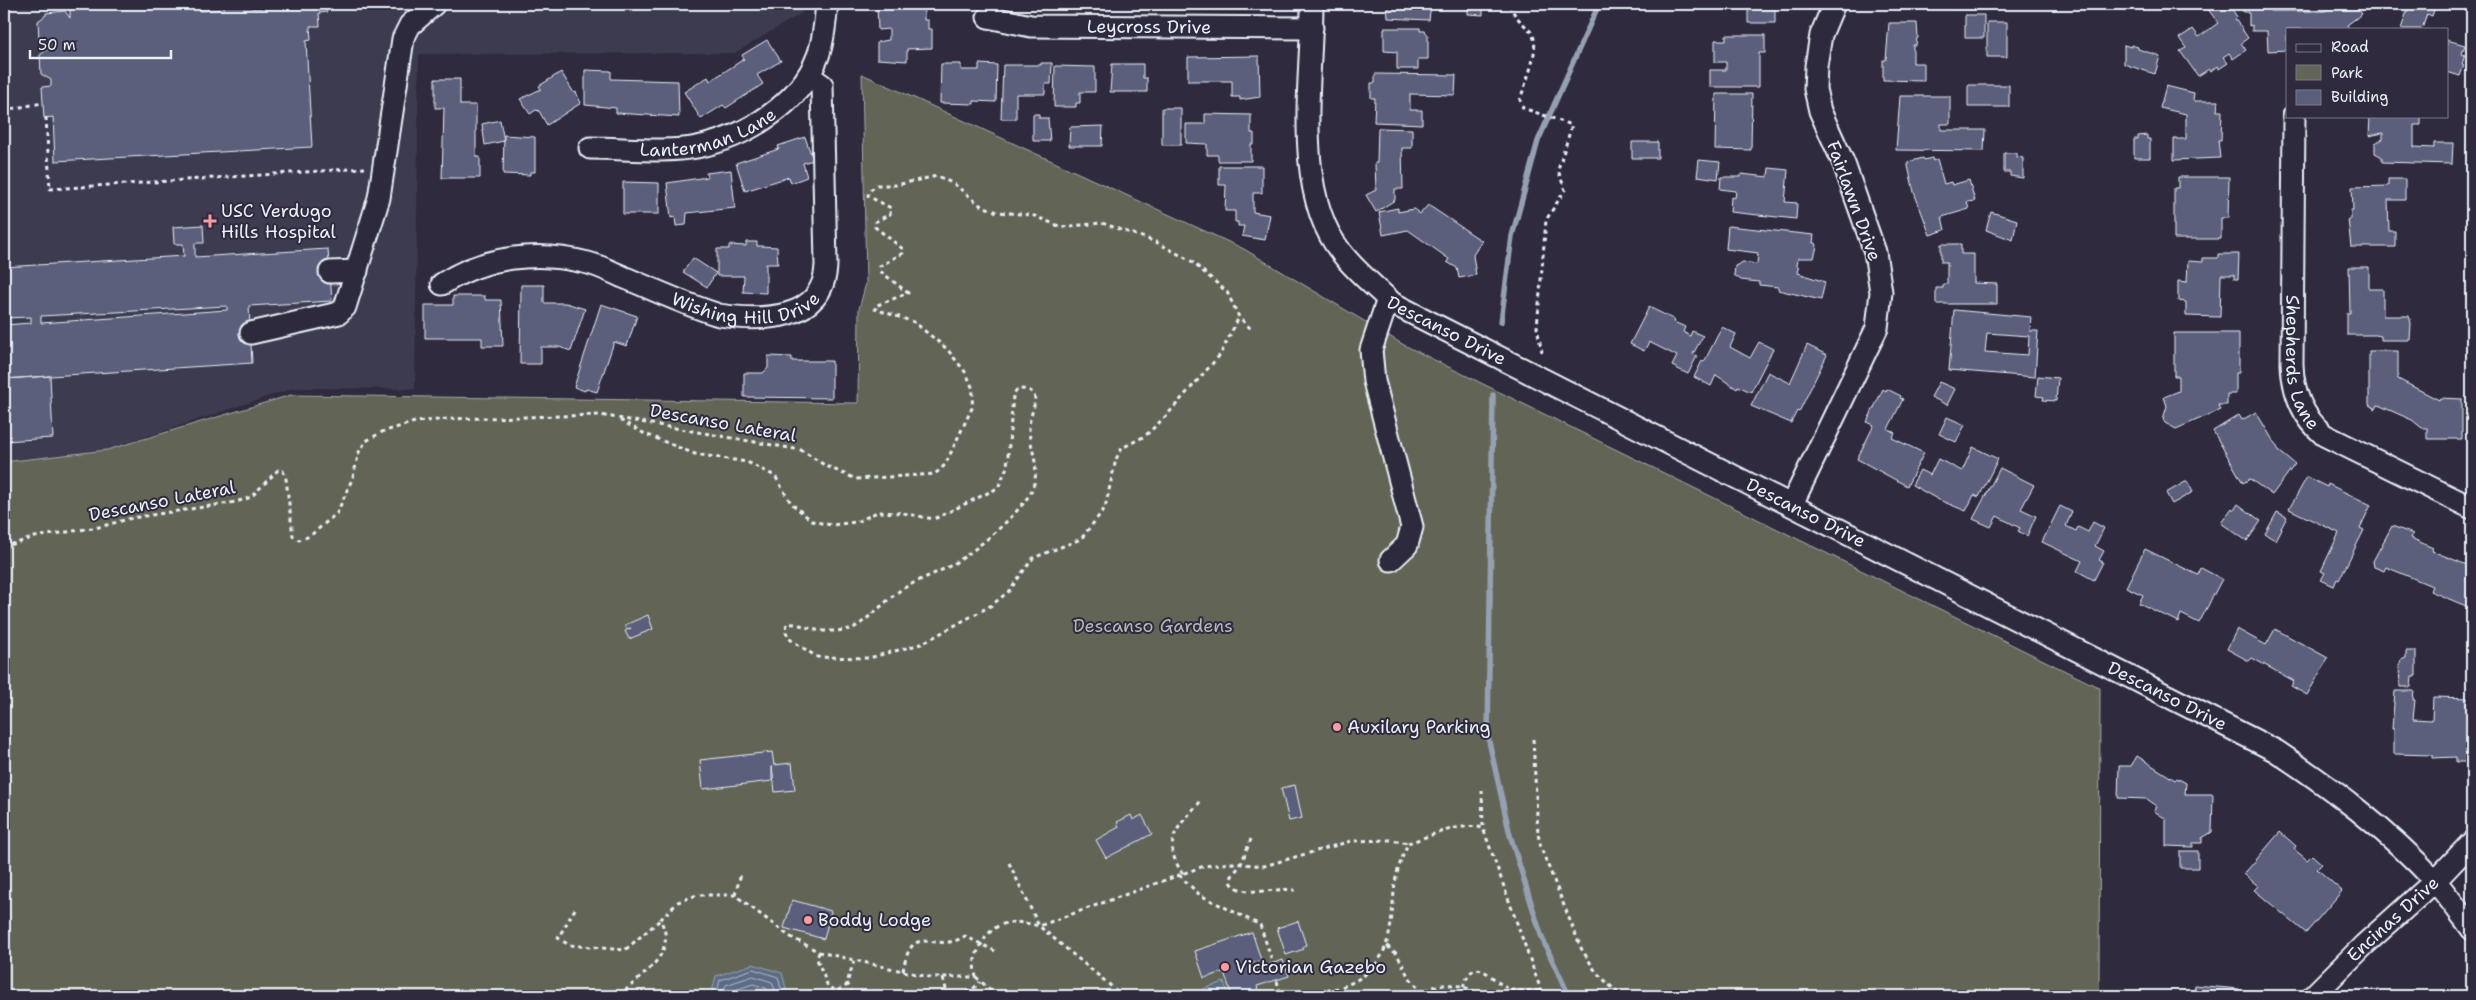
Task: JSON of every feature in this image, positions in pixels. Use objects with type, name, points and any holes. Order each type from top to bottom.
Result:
[{"type":"street","points":[[251,333],[339,313],[346,307],[379,198],[403,39],[410,25],[434,4]]},
{"type":"street","points":[[809,76],[823,38],[827,4]]},
{"type":"street","name":"Descanso Drive","points":[[1312,4],[1309,161],[1315,198],[1325,226],[1340,252],[1388,299],[1452,335],[1792,504],[2276,751],[2333,789],[2371,820],[2435,881],[2472,929]]},
{"type":"street","name":"Fairlawn Drive","points":[[1792,504],[1876,328],[1881,292],[1875,252],[1844,164],[1820,111],[1815,89],[1821,35],[1834,4]]},
{"type":"street","name":"Leycross Drive","points":[[988,17],[1031,26],[1312,28]]},
{"type":"street","name":"Lanterman Lane","points":[[590,148],[685,148],[722,139],[767,118],[809,76]]},
{"type":"street","name":"Wishing Hill Drive","points":[[442,284],[460,272],[488,262],[511,257],[559,257],[589,263],[719,315],[741,318],[768,316],[788,314],[804,307],[814,300],[821,290],[826,265],[822,85],[809,76]]},
{"type":"street","name":"Shepherds Lane","points":[[2294,118],[2292,379],[2300,404],[2306,416],[2324,435],[2472,508]]},
{"type":"street","points":[[330,272],[357,271]]},
{"type":"street","points":[[1388,299],[1371,350],[1372,366],[1374,381],[1412,528],[1407,545],[1391,560]]},
{"type":"street","name":"Encinas Drive","points":[[2313,996],[2364,944],[2435,881],[2472,842]]},
{"type":"path","points":[[1510,4],[1512,11],[1533,34],[1536,45],[1520,100],[1523,108],[1572,125],[1558,170],[1565,190],[1546,220],[1537,328],[1542,352]]},
{"type":"path","points":[[4,110],[43,103]]},
{"type":"path","points":[[46,117],[50,189],[368,168]]},
{"type":"path","name":"Descanso Lateral","points":[[4,550],[10,545],[35,537],[99,528],[132,518],[236,502],[252,497],[278,470],[283,471],[286,479],[294,536],[299,540],[310,536],[337,513],[352,477],[359,452],[366,441],[382,432],[415,422],[447,419],[600,415],[801,450],[856,479],[935,474],[944,465],[972,408],[973,390],[966,373],[947,349],[914,322],[875,309],[875,306],[908,293],[880,271],[880,266],[903,253],[903,249],[875,227],[874,222],[890,214],[891,208],[868,196],[868,190],[877,185],[896,185],[937,176],[954,184],[980,205],[997,212],[1032,215],[1061,227],[1102,223],[1156,242],[1191,261],[1227,292],[1239,316],[1252,330]]},
{"type":"path","points":[[618,418],[645,434],[695,454],[747,462],[775,476],[791,503],[812,520],[831,525],[857,522],[877,512],[903,513],[934,519],[998,488],[1007,467],[1014,396],[1017,388],[1026,388],[1034,394],[1036,403],[1028,429],[1037,459],[1034,487],[1024,503],[989,537],[956,562],[899,591],[852,629],[817,630],[799,623],[787,624],[786,631],[791,640],[817,657],[869,658],[921,644],[992,605],[1009,591],[1033,558],[1081,539],[1105,508],[1116,459],[1122,448],[1145,436],[1167,415],[1220,355],[1239,316]]},
{"type":"path","points":[[1533,739],[1538,834],[1541,848],[1581,948],[1596,972],[1621,996]]},
{"type":"path","points":[[1482,790],[1483,828],[1543,996]]},
{"type":"path","points":[[1200,802],[1179,826],[1172,840],[1173,856],[1181,875],[1200,895],[1260,925],[1273,963]]},
{"type":"path","points":[[1177,820],[1179,826]]},
{"type":"path","points":[[1039,926],[1204,866],[1241,864],[1264,866],[1351,841],[1370,840],[1408,843],[1463,827],[1474,826],[1483,828]]},
{"type":"path","points":[[1251,839],[1241,864],[1232,876],[1231,882],[1241,892],[1295,890]]},
{"type":"path","points":[[1303,996],[1351,983],[1378,962],[1387,946],[1391,931],[1396,883],[1408,843]]},
{"type":"path","points":[[1009,864],[1039,926]]},
{"type":"path","points":[[735,895],[741,874]]},
{"type":"path","points":[[575,909],[558,938],[569,944],[625,950],[678,902],[698,895],[735,895],[789,936],[819,952],[854,961],[943,978],[976,977]]},
{"type":"path","points":[[619,996],[651,967],[664,950],[667,941],[664,927],[660,920]]},
{"type":"path","points":[[996,996],[976,977],[973,966],[974,956],[988,932],[998,925],[1026,922],[1039,926],[1123,996]]},
{"type":"path","points":[[903,971],[906,952],[912,944],[917,942],[953,943],[965,936],[996,951]]},
{"type":"path","points":[[1387,946],[1397,954],[1408,976],[1423,993]]},
{"type":"path","points":[[819,952],[817,959],[828,987],[838,991],[847,983],[854,961]]},
{"type":"path","points":[[1463,987],[1473,970],[1479,968],[1510,990],[1540,991]]},
{"type":"path","points":[[943,978],[946,990],[951,996]]},
{"type":"path","points":[[1277,981],[1282,996]]},
{"type":"path","points":[[959,996],[973,990],[980,982]]},
{"type":"path","points":[[847,983],[854,996]]},
{"type":"path","points":[[1420,996],[1438,986],[1455,984],[1481,996]]},
{"type":"shaded area","name":"USC Verdugo Hills Hospital","points":[[4,4],[802,4],[802,13],[735,53],[419,54],[415,389],[294,388],[107,450],[4,462]]},
{"type":"green space","name":"Descanso Gardens","points":[[862,74],[1244,249],[1404,345],[2100,688],[2099,996],[4,996],[4,462],[107,450],[291,395],[858,403],[859,309],[866,283]]},
{"type":"water","points":[[753,964],[782,973],[788,996],[711,996],[716,976]]},
{"type":"water","points":[[1224,982],[1229,996],[1199,996],[1203,989]]},
{"type":"building","points":[[70,4],[201,4],[201,11],[224,9],[224,4],[252,4],[252,8],[262,8],[262,4],[326,4],[327,12],[319,13],[320,26],[310,26],[311,40],[306,41],[312,147],[55,161],[53,117],[44,118],[42,87],[51,86],[51,80],[41,74],[40,55],[48,49],[48,46],[42,40],[39,40],[38,21],[46,13],[65,11],[70,18]]},
{"type":"building","points":[[913,4],[913,9],[924,9],[924,20],[928,20],[928,29],[932,29],[932,48],[907,49],[907,61],[877,59],[877,42],[889,40],[889,29],[878,30],[877,5]]},
{"type":"building","points":[[1387,4],[1431,4],[1429,20],[1388,18]]},
{"type":"building","points":[[1468,4],[1483,4],[1483,15],[1468,14]]},
{"type":"building","points":[[1748,4],[1775,4],[1775,23],[1748,23]]},
{"type":"building","points":[[1955,4],[1984,4],[1984,9],[1955,9]]},
{"type":"building","points":[[2126,4],[2154,4],[2154,8],[2133,8],[2126,6]]},
{"type":"building","points":[[2199,4],[2224,4],[2229,11],[2232,9],[2237,17],[2235,19],[2248,38],[2241,43],[2246,50],[2233,59],[2229,53],[2223,57],[2228,63],[2219,69],[2217,66],[2211,71],[2209,69],[2198,76],[2180,51],[2186,48],[2179,38],[2193,29],[2199,37],[2218,23],[2208,9],[2202,8]]},
{"type":"building","points":[[2243,4],[2268,4],[2270,11],[2325,11],[2335,4],[2355,4],[2362,14],[2347,25],[2349,28],[2286,28],[2286,50],[2268,51],[2267,31],[2252,31],[2252,25],[2249,26],[2249,12],[2243,12]]},
{"type":"building","points":[[2402,4],[2436,4],[2432,16],[2427,14],[2422,28],[2401,28],[2408,8]]},
{"type":"building","points":[[1965,15],[1984,15],[1984,38],[1965,38]]},
{"type":"building","points":[[1987,22],[2007,22],[2007,57],[1987,57]]},
{"type":"building","points":[[1889,23],[1917,23],[1918,38],[1916,45],[1913,45],[1913,63],[1924,63],[1924,81],[1883,80],[1883,60],[1886,60]]},
{"type":"building","points":[[1384,28],[1420,28],[1420,31],[1425,31],[1428,35],[1428,59],[1418,59],[1418,69],[1397,69],[1397,52],[1384,51]]},
{"type":"building","points":[[1726,35],[1765,35],[1765,53],[1759,53],[1759,87],[1710,87],[1710,70],[1726,70],[1726,62],[1715,62],[1715,40],[1726,40]]},
{"type":"building","points":[[2467,36],[2472,36],[2472,58],[2468,58]]},
{"type":"building","points":[[767,40],[781,61],[757,75],[763,84],[726,108],[723,105],[701,119],[684,92],[708,77],[710,81],[744,59],[742,55]]},
{"type":"building","points":[[2448,40],[2465,45],[2462,54],[2465,55],[2462,64],[2464,65],[2460,76],[2448,72]]},
{"type":"building","points":[[2124,45],[2138,47],[2138,49],[2160,56],[2155,74],[2124,64]]},
{"type":"building","points":[[1259,56],[1260,97],[1240,100],[1240,97],[1232,97],[1232,81],[1188,81],[1188,57]]},
{"type":"building","points":[[1041,63],[1052,63],[1051,84],[1045,84],[1045,94],[1016,94],[1016,119],[1001,119],[1003,65],[1041,65]]},
{"type":"building","points":[[941,64],[961,64],[961,70],[979,70],[979,64],[997,65],[996,102],[974,101],[974,104],[940,103]]},
{"type":"building","points":[[1112,64],[1143,64],[1143,78],[1147,78],[1147,92],[1110,92]]},
{"type":"building","points":[[1055,66],[1095,67],[1095,92],[1080,92],[1080,103],[1076,103],[1076,107],[1054,107]]},
{"type":"building","points":[[585,70],[611,71],[611,79],[678,81],[679,117],[616,113],[616,108],[585,105]]},
{"type":"building","points":[[561,72],[574,93],[576,92],[581,103],[547,125],[539,111],[536,110],[530,114],[520,99],[541,89],[539,86]]},
{"type":"building","points":[[1375,74],[1456,75],[1455,95],[1410,94],[1410,110],[1422,110],[1422,124],[1374,122],[1375,98],[1371,98],[1371,83],[1375,83]]},
{"type":"building","points":[[435,79],[460,79],[460,105],[476,105],[476,157],[480,157],[480,178],[442,178],[444,108],[435,108]]},
{"type":"building","points":[[1968,85],[2009,85],[2009,107],[1968,107]]},
{"type":"building","points":[[2166,86],[2194,93],[2193,101],[2218,101],[2217,111],[2222,111],[2221,140],[2218,140],[2220,158],[2174,160],[2174,139],[2186,139],[2186,114],[2160,108]]},
{"type":"building","points":[[1716,94],[1752,94],[1751,150],[1715,149]]},
{"type":"building","points":[[1900,96],[1950,96],[1950,124],[1941,124],[1941,130],[1985,130],[1984,151],[1896,150]]},
{"type":"building","points":[[1162,108],[1181,108],[1181,145],[1162,145]]},
{"type":"building","points":[[1033,114],[1039,114],[1039,118],[1048,118],[1050,141],[1033,141]]},
{"type":"building","points":[[1205,114],[1251,115],[1251,133],[1254,133],[1254,144],[1251,144],[1251,161],[1218,161],[1218,155],[1207,155],[1207,144],[1186,143],[1186,124],[1205,124]]},
{"type":"building","points":[[2370,118],[2421,118],[2421,125],[2414,125],[2414,147],[2434,148],[2434,143],[2453,143],[2452,164],[2382,162],[2382,157],[2375,153],[2375,143],[2383,139],[2383,133],[2369,136]]},
{"type":"building","points":[[500,120],[504,141],[485,145],[482,124]]},
{"type":"building","points":[[1103,126],[1102,146],[1069,146],[1070,127]]},
{"type":"building","points":[[1378,128],[1412,129],[1412,148],[1402,148],[1403,189],[1395,189],[1395,200],[1376,212],[1366,195],[1376,190],[1375,163],[1377,163]]},
{"type":"building","points":[[504,135],[535,137],[535,172],[530,172],[530,175],[503,174]]},
{"type":"building","points":[[2147,135],[2147,139],[2150,139],[2150,158],[2134,158],[2134,139],[2138,139],[2138,136]]},
{"type":"building","points":[[805,137],[813,160],[803,163],[807,177],[791,183],[789,177],[745,191],[736,163],[779,149],[778,146]]},
{"type":"building","points":[[1632,142],[1658,142],[1658,158],[1632,158]]},
{"type":"building","points":[[2004,153],[2017,153],[2017,157],[2023,158],[2023,178],[2010,176],[2010,172],[2004,172]]},
{"type":"building","points":[[1923,158],[1924,160],[1932,158],[1933,161],[1937,159],[1944,184],[1951,182],[1952,185],[1969,180],[1975,201],[1967,202],[1969,209],[1942,217],[1945,230],[1930,235],[1914,192],[1908,166],[1908,162]]},
{"type":"building","points":[[1699,160],[1720,162],[1718,179],[1697,176]]},
{"type":"building","points":[[1219,166],[1262,166],[1262,193],[1253,193],[1253,212],[1270,215],[1265,240],[1242,236],[1244,226],[1238,226],[1238,222],[1235,222],[1235,211],[1225,211],[1226,185],[1219,185]]},
{"type":"building","points":[[1769,168],[1788,170],[1785,202],[1797,203],[1796,219],[1730,212],[1731,197],[1735,198],[1736,191],[1720,189],[1721,177],[1741,177],[1741,174],[1768,177]]},
{"type":"building","points":[[731,170],[735,208],[687,213],[686,225],[676,226],[675,217],[671,218],[667,183],[707,177],[706,173]]},
{"type":"building","points":[[2178,177],[2229,177],[2228,218],[2221,218],[2221,239],[2174,239],[2174,188],[2178,188]]},
{"type":"building","points":[[2388,179],[2405,179],[2405,200],[2388,200],[2389,231],[2395,231],[2395,247],[2351,247],[2348,219],[2351,219],[2351,210],[2353,210],[2352,187],[2388,186]]},
{"type":"building","points":[[623,182],[659,183],[659,214],[623,214]]},
{"type":"building","points":[[1428,205],[1482,241],[1473,255],[1476,275],[1459,278],[1457,268],[1447,262],[1449,259],[1408,230],[1383,235],[1379,212],[1398,208],[1398,212],[1414,209],[1420,214]]},
{"type":"building","points":[[1991,212],[2017,220],[2013,240],[1986,230]]},
{"type":"building","points":[[203,225],[204,243],[195,243],[195,257],[328,249],[332,301],[249,306],[252,363],[4,379],[4,325],[31,323],[31,317],[4,318],[4,267],[184,256],[183,244],[174,244],[173,227]],"holes":[[[227,306],[227,310],[41,323],[41,316]]]},
{"type":"building","points":[[1728,226],[1814,235],[1813,243],[1816,243],[1817,246],[1814,258],[1798,258],[1797,266],[1799,267],[1798,273],[1825,282],[1821,300],[1778,290],[1778,287],[1759,285],[1759,282],[1741,280],[1734,275],[1735,266],[1743,262],[1757,264],[1758,253],[1726,249]]},
{"type":"building","points":[[746,242],[757,242],[757,246],[777,247],[778,264],[766,264],[766,293],[743,292],[744,276],[717,276],[717,249],[729,249],[729,245],[746,246]]},
{"type":"building","points":[[1941,244],[1961,244],[1961,254],[1974,254],[1974,283],[1997,284],[1997,304],[1936,304],[1936,288],[1943,288],[1943,284],[1947,284],[1947,262],[1941,262]]},
{"type":"building","points":[[2218,254],[2239,254],[2238,279],[2234,279],[2234,275],[2221,275],[2220,317],[2186,316],[2186,302],[2178,301],[2178,281],[2187,282],[2188,261],[2203,262],[2203,258],[2218,258]]},
{"type":"building","points":[[693,258],[716,273],[707,287],[683,272]]},
{"type":"building","points":[[2349,267],[2369,267],[2369,289],[2383,289],[2383,316],[2409,316],[2411,323],[2410,340],[2381,340],[2381,336],[2376,335],[2347,335],[2347,313],[2350,313]]},
{"type":"building","points":[[521,285],[544,285],[544,303],[566,303],[585,309],[571,351],[559,347],[541,347],[541,364],[520,364]]},
{"type":"building","points":[[453,296],[485,296],[485,300],[501,300],[503,346],[482,346],[482,338],[425,338],[425,305],[453,305]]},
{"type":"building","points":[[601,304],[637,316],[627,346],[614,342],[597,392],[586,389],[585,391],[574,387]]},
{"type":"building","points":[[1649,307],[1685,327],[1683,332],[1690,336],[1692,331],[1703,336],[1693,354],[1697,356],[1688,374],[1672,366],[1677,356],[1649,342],[1644,351],[1630,344]]},
{"type":"building","points":[[1954,310],[2031,317],[2030,331],[2038,331],[2035,377],[1949,370]],"holes":[[[1987,333],[2029,336],[2028,355],[1985,352]]]},
{"type":"building","points":[[1722,327],[1736,334],[1730,347],[1750,358],[1759,342],[1773,349],[1751,392],[1738,386],[1737,389],[1716,375],[1711,386],[1694,377]]},
{"type":"building","points":[[2174,333],[2239,333],[2239,373],[2236,373],[2236,394],[2227,394],[2227,405],[2218,405],[2220,410],[2176,429],[2165,423],[2163,419],[2167,406],[2164,397],[2179,391],[2179,376],[2174,376]]},
{"type":"building","points":[[1807,345],[1827,355],[1799,412],[1797,411],[1791,423],[1751,406],[1768,372],[1790,383]]},
{"type":"building","points":[[2369,351],[2398,351],[2398,379],[2439,400],[2440,398],[2462,399],[2462,439],[2427,439],[2427,428],[2422,428],[2412,420],[2378,405],[2376,409],[2369,405]]},
{"type":"building","points":[[768,356],[792,357],[792,361],[832,361],[832,398],[744,397],[744,373],[763,373],[768,368]]},
{"type":"building","points":[[50,376],[53,438],[4,441],[4,379]]},
{"type":"building","points":[[2038,376],[2058,378],[2056,401],[2043,400],[2044,397],[2036,396]]},
{"type":"building","points":[[1939,382],[1955,389],[1947,405],[1931,397]]},
{"type":"building","points":[[1883,389],[1901,396],[1900,398],[1903,399],[1888,429],[1895,433],[1892,438],[1924,453],[1907,486],[1857,459],[1874,425],[1867,422]]},
{"type":"building","points":[[2256,412],[2280,452],[2295,464],[2272,495],[2250,479],[2243,483],[2213,431],[2239,415],[2242,420]]},
{"type":"building","points":[[1947,417],[1965,425],[1956,442],[1939,434]]},
{"type":"building","points":[[1973,447],[1998,459],[1979,497],[1974,495],[1966,511],[1939,500],[1912,485],[1920,470],[1930,475],[1938,459],[1962,471]]},
{"type":"building","points":[[2000,468],[2034,485],[2021,509],[2036,516],[2027,536],[2018,531],[2020,528],[1997,516],[1991,527],[1973,519]]},
{"type":"building","points":[[2307,477],[2327,487],[2328,484],[2371,505],[2360,528],[2364,530],[2339,580],[2337,579],[2334,586],[2321,580],[2325,573],[2321,571],[2339,533],[2289,509]]},
{"type":"building","points":[[2187,481],[2193,492],[2172,504],[2166,493]]},
{"type":"building","points":[[2238,504],[2261,521],[2247,541],[2221,523],[2232,508],[2234,510]]},
{"type":"building","points":[[2060,506],[2072,512],[2066,526],[2076,531],[2078,527],[2088,532],[2093,522],[2104,528],[2095,546],[2104,551],[2099,560],[2103,562],[2094,580],[2077,571],[2082,561],[2042,542]]},
{"type":"building","points":[[2277,512],[2287,517],[2275,540],[2265,534]]},
{"type":"building","points":[[2392,526],[2413,534],[2411,538],[2433,548],[2432,551],[2472,567],[2467,579],[2472,581],[2470,588],[2472,591],[2466,606],[2430,591],[2432,586],[2386,567],[2384,571],[2374,567],[2373,561]]},
{"type":"building","points":[[2145,549],[2198,575],[2201,568],[2222,579],[2199,623],[2181,614],[2178,622],[2139,603],[2143,595],[2126,587]]},
{"type":"building","points":[[648,615],[653,629],[629,639],[625,631],[631,628],[627,629],[625,625]]},
{"type":"building","points":[[2237,629],[2266,645],[2275,629],[2328,658],[2307,695],[2291,686],[2294,681],[2252,658],[2249,661],[2227,649]]},
{"type":"building","points":[[2406,651],[2416,651],[2416,676],[2412,676],[2411,687],[2400,687],[2399,666],[2401,660],[2406,658]]},
{"type":"building","points":[[2395,691],[2414,691],[2413,719],[2432,720],[2433,697],[2472,698],[2472,762],[2456,762],[2456,757],[2432,758],[2432,755],[2394,754],[2394,729],[2392,729]]},
{"type":"building","points":[[772,752],[774,765],[792,763],[795,790],[775,792],[772,766],[772,781],[703,789],[700,760]]},
{"type":"building","points":[[2137,756],[2175,780],[2177,778],[2186,783],[2185,794],[2213,794],[2212,832],[2202,838],[2202,843],[2193,843],[2193,847],[2166,846],[2166,819],[2154,811],[2157,806],[2147,799],[2118,798],[2119,766],[2131,766]]},
{"type":"building","points":[[1295,785],[1302,818],[1289,821],[1281,788]]},
{"type":"building","points":[[1131,815],[1133,820],[1142,815],[1152,834],[1106,858],[1096,840],[1119,827],[1117,822]]},
{"type":"building","points":[[2280,832],[2296,846],[2294,849],[2307,860],[2312,855],[2322,864],[2317,869],[2342,891],[2306,933],[2254,890],[2258,886],[2244,874]]},
{"type":"building","points":[[2180,851],[2198,851],[2198,868],[2180,868]]},
{"type":"building","name":"Boddy Lodge","points":[[792,900],[831,911],[824,939],[784,928]]},
{"type":"building","points":[[1298,921],[1306,945],[1303,947],[1304,949],[1286,955],[1277,928]]},
{"type":"building","name":"Victorian Gazebo","points":[[1252,932],[1261,960],[1250,964],[1252,970],[1283,960],[1289,976],[1257,986],[1260,996],[1232,996],[1224,972],[1204,978],[1195,951]]},
{"type":"building","points":[[2195,985],[2239,989],[2238,996],[2194,996]]},
{"type":"building","points":[[2413,990],[2420,996],[2407,996]]},
{"type":"waterway","points":[[1501,322],[1512,236],[1538,141],[1599,4]]},
{"type":"waterway","points":[[1493,395],[1488,737],[1510,835],[1542,938],[1569,996]]},
{"type":"place","name":"USC Verdugo Hills Hospital","points":[[210,221]]},
{"type":"place","name":"Auxilary Parking","points":[[1337,727]]},
{"type":"place","name":"Boddy Lodge","points":[[808,920]]},
{"type":"place","name":"Victorian Gazebo","points":[[1225,967]]}]
